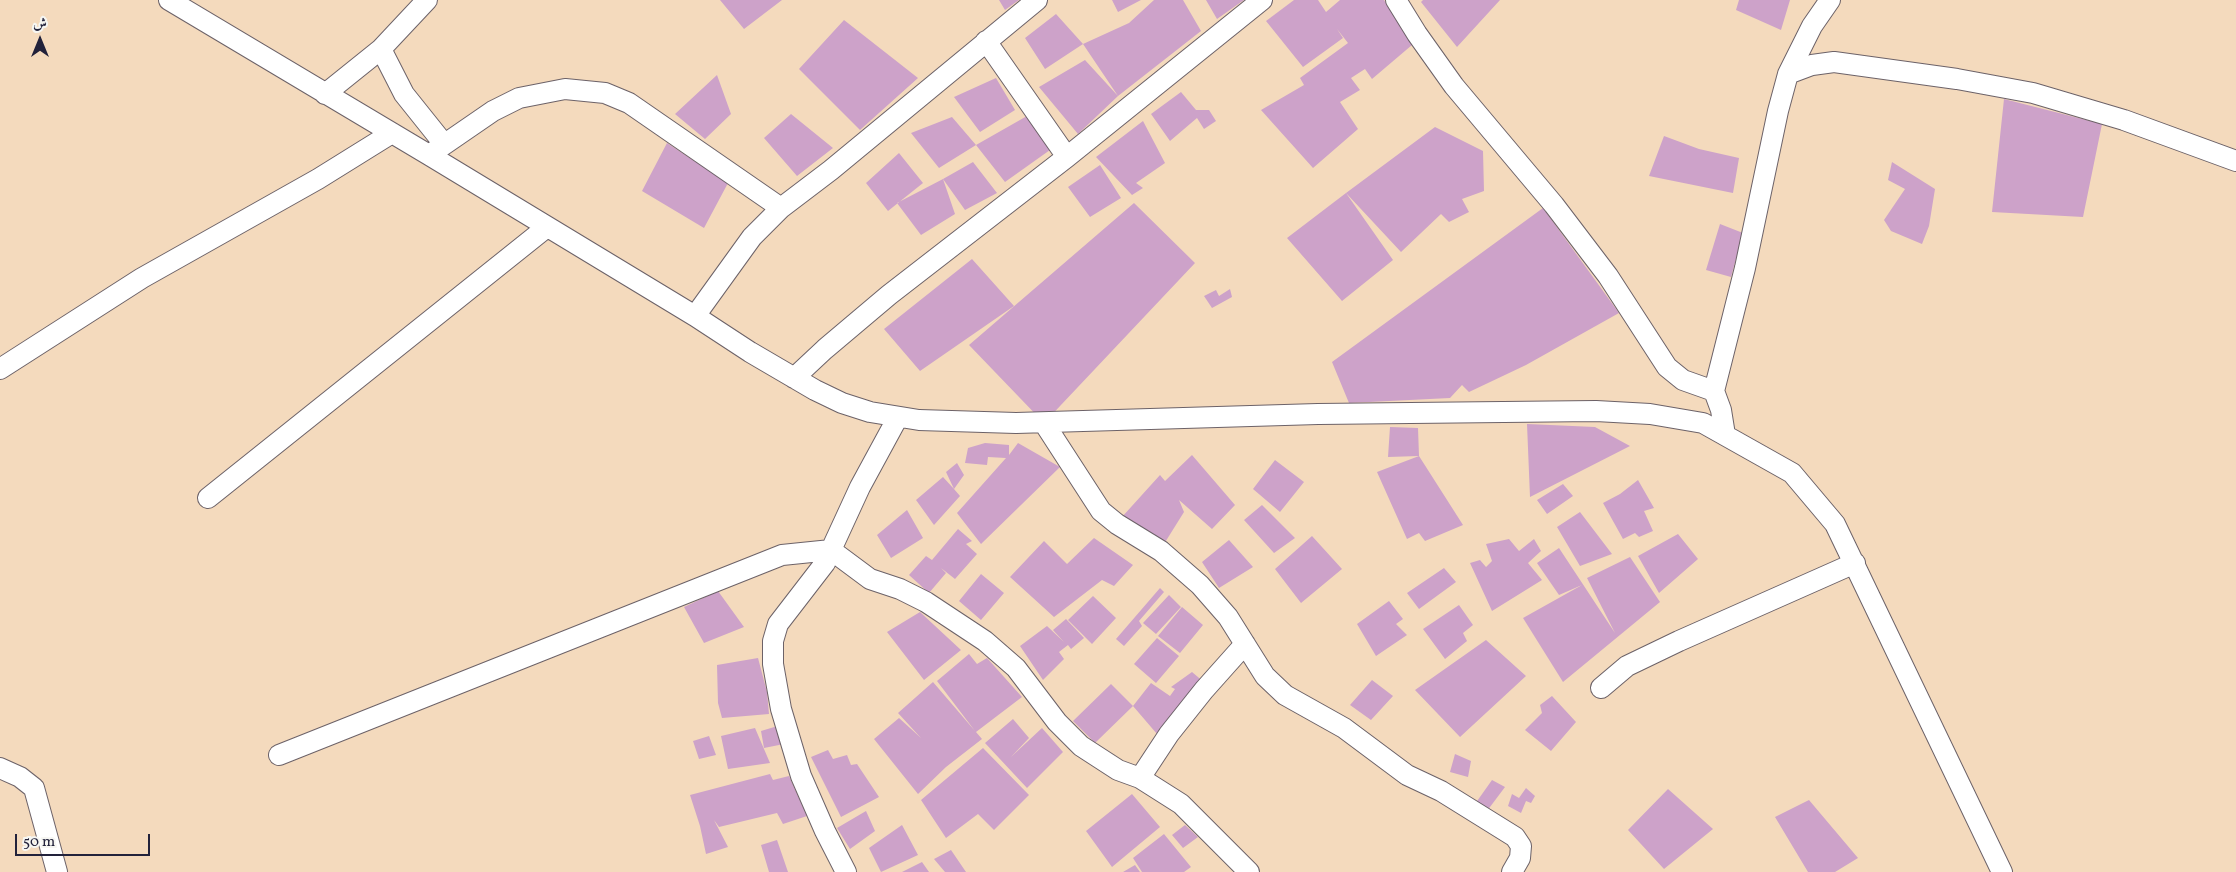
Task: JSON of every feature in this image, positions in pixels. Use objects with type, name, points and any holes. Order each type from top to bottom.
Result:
[{"type":"street","points":[[169,0],[392,133],[437,150],[547,227],[794,378],[842,404],[870,412],[918,420],[1044,423],[1318,414],[1596,411],[1650,414],[1703,423],[1792,473],[1834,524],[1855,563],[2002,872]]},
{"type":"street","points":[[325,94],[381,49],[427,0]]},
{"type":"street","points":[[695,316],[752,237],[781,208],[831,170],[1037,0]]},
{"type":"street","points":[[794,378],[825,348],[889,295],[1067,157],[1262,0]]},
{"type":"street","points":[[1396,0],[1454,86],[1554,204],[1608,276],[1667,367],[1683,380],[1714,391]]},
{"type":"street","points":[[1725,435],[1721,410],[1714,391],[1745,268],[1778,111],[1788,74],[1812,26],[1830,0]]},
{"type":"street","points":[[986,41],[1067,157]]},
{"type":"street","points":[[381,49],[404,94],[437,150]]},
{"type":"street","points":[[1788,74],[1812,65],[1834,62],[1958,79],[2033,93],[2124,120],[2236,161]]},
{"type":"street","points":[[437,150],[493,111],[519,98],[565,89],[605,93],[629,103],[781,208]]},
{"type":"street","points":[[0,369],[142,278],[341,166],[392,133]]},
{"type":"street","points":[[208,498],[547,227]]},
{"type":"street","points":[[846,872],[825,831],[801,776],[781,709],[773,664],[773,641],[778,624],[811,583],[832,550],[860,487],[898,417]]},
{"type":"street","points":[[1044,423],[1101,511],[1116,524],[1161,551],[1200,585],[1228,617],[1265,676],[1285,695],[1344,728],[1407,775],[1441,791],[1515,836],[1522,846],[1520,858],[1512,872]]},
{"type":"street","points":[[279,755],[782,555],[832,550],[870,579],[900,589],[926,602],[985,640],[1016,668],[1057,722],[1081,746],[1118,770],[1140,778],[1181,804],[1249,872]]},
{"type":"street","points":[[1601,688],[1627,666],[1855,563]]},
{"type":"street","points":[[1140,778],[1169,734],[1204,690],[1245,644]]},
{"type":"street","points":[[0,768],[20,777],[34,788],[57,872]]},
{"type":"building","points":[[720,0],[782,0],[744,29]]},
{"type":"building","points":[[999,0],[1019,0],[1005,10]]},
{"type":"building","points":[[1112,0],[1141,0],[1118,12]]},
{"type":"building","points":[[1154,0],[1183,0],[1201,31],[1118,96],[1083,44],[1129,23]]},
{"type":"building","points":[[1206,0],[1244,0],[1217,19]]},
{"type":"building","points":[[1294,0],[1318,0],[1326,12],[1340,0],[1384,0],[1412,45],[1372,79],[1365,69],[1351,78],[1360,90],[1340,102],[1358,129],[1313,168],[1261,110],[1304,85],[1300,78],[1348,43],[1337,29],[1343,38],[1303,67],[1266,21]]},
{"type":"building","points":[[1423,0],[1500,0],[1457,47],[1421,2]]},
{"type":"building","points":[[1739,0],[1790,0],[1781,30],[1736,10]]},
{"type":"building","points":[[1056,14],[1083,44],[1045,69],[1025,38]]},
{"type":"building","points":[[844,20],[918,78],[860,130],[799,69]]},
{"type":"building","points":[[1085,60],[1118,96],[1078,134],[1039,87]]},
{"type":"building","points":[[717,75],[731,114],[705,139],[675,114]]},
{"type":"building","points":[[996,78],[1015,110],[980,132],[954,97]]},
{"type":"building","points":[[1181,92],[1196,110],[1209,110],[1216,121],[1204,129],[1197,118],[1170,141],[1151,114]]},
{"type":"building","points":[[2004,99],[2102,124],[2083,217],[1992,212]]},
{"type":"building","points":[[791,114],[833,148],[797,176],[764,138]]},
{"type":"building","points":[[1027,116],[1050,150],[1005,182],[976,145]]},
{"type":"building","points":[[952,117],[976,145],[939,168],[911,133]]},
{"type":"building","points":[[1143,121],[1165,163],[1136,183],[1143,188],[1132,195],[1096,157]]},
{"type":"building","points":[[1435,127],[1483,151],[1484,191],[1462,199],[1469,212],[1449,222],[1441,214],[1401,252],[1346,193]]},
{"type":"building","points":[[1664,136],[1699,149],[1739,158],[1733,193],[1649,176]]},
{"type":"building","points":[[667,143],[728,183],[704,228],[642,191]]},
{"type":"building","points":[[899,153],[923,183],[888,211],[866,183]]},
{"type":"building","points":[[973,162],[997,193],[965,210],[943,179]]},
{"type":"building","points":[[1892,162],[1935,189],[1929,226],[1922,244],[1891,231],[1884,220],[1905,189],[1888,180]]},
{"type":"building","points":[[1100,165],[1121,198],[1090,217],[1068,187]]},
{"type":"building","points":[[943,179],[955,214],[921,235],[897,203]]},
{"type":"building","points":[[1346,193],[1393,260],[1342,301],[1287,238]]},
{"type":"building","points":[[1134,203],[1195,263],[1044,423],[969,345]]},
{"type":"building","points":[[1543,208],[1619,313],[1526,365],[1469,392],[1462,385],[1450,398],[1349,403],[1332,362]]},
{"type":"building","points":[[1720,224],[1743,233],[1731,277],[1706,270]]},
{"type":"building","points":[[972,259],[1014,306],[920,371],[884,329]]},
{"type":"building","points":[[1230,289],[1232,297],[1212,308],[1204,296],[1216,290],[1219,296]]},
{"type":"building","points":[[1527,424],[1595,427],[1630,446],[1530,497]]},
{"type":"building","points":[[1390,427],[1418,428],[1419,456],[1388,457]]},
{"type":"building","points":[[985,443],[1009,445],[1009,455],[1018,443],[1060,467],[981,544],[957,513],[1006,458],[988,457],[987,465],[965,463],[968,448]]},
{"type":"building","points":[[1192,455],[1235,505],[1212,529],[1179,500],[1184,512],[1164,544],[1122,517],[1160,475],[1165,481]]},
{"type":"building","points":[[1419,456],[1463,525],[1425,541],[1419,533],[1407,539],[1377,472]]},
{"type":"building","points":[[1275,460],[1304,482],[1280,512],[1253,489]]},
{"type":"building","points":[[957,463],[964,475],[954,489],[946,472]]},
{"type":"building","points":[[943,477],[960,496],[934,525],[916,500]]},
{"type":"building","points":[[1638,480],[1654,508],[1644,511],[1653,531],[1639,537],[1635,533],[1623,539],[1603,503],[1620,494]]},
{"type":"building","points":[[1563,484],[1573,496],[1547,514],[1537,500]]},
{"type":"building","points":[[1262,505],[1295,538],[1274,553],[1244,520]]},
{"type":"building","points":[[907,510],[923,538],[891,558],[877,535]]},
{"type":"building","points":[[1580,512],[1612,554],[1580,566],[1557,527]]},
{"type":"building","points":[[958,529],[972,541],[966,544],[977,554],[955,579],[941,568],[946,573],[929,593],[909,575],[926,556],[932,560]]},
{"type":"building","points":[[1678,534],[1698,559],[1659,593],[1638,556]]},
{"type":"building","points":[[1312,536],[1342,569],[1301,603],[1275,569]]},
{"type":"building","points":[[1094,538],[1133,565],[1114,586],[1102,580],[1054,617],[1010,577],[1044,541],[1067,564]]},
{"type":"building","points":[[1509,539],[1519,551],[1534,539],[1541,551],[1528,563],[1542,580],[1492,611],[1470,563],[1480,560],[1486,567],[1492,561],[1486,544]]},
{"type":"building","points":[[1229,540],[1253,567],[1219,588],[1202,562]]},
{"type":"building","points":[[1559,548],[1615,633],[1587,578],[1630,557],[1660,602],[1563,682],[1523,618],[1582,585],[1559,595],[1537,563]]},
{"type":"building","points":[[1444,568],[1456,582],[1419,609],[1407,593]]},
{"type":"building","points":[[981,574],[1004,593],[981,620],[959,601]]},
{"type":"building","points":[[1160,588],[1164,592],[1139,621],[1142,626],[1124,646],[1116,639]]},
{"type":"building","points":[[718,591],[744,627],[704,643],[684,607]]},
{"type":"building","points":[[1169,595],[1181,607],[1156,634],[1143,623]]},
{"type":"building","points":[[1093,596],[1116,618],[1092,644],[1068,620]]},
{"type":"building","points":[[1389,601],[1403,619],[1396,624],[1407,635],[1376,656],[1357,624]]},
{"type":"building","points":[[1459,605],[1473,625],[1463,633],[1467,641],[1445,659],[1423,629]]},
{"type":"building","points":[[1182,607],[1203,625],[1180,653],[1158,636]]},
{"type":"building","points":[[920,612],[961,650],[924,680],[887,632]]},
{"type":"building","points":[[1066,619],[1084,638],[1071,649],[1068,645],[1059,652],[1064,659],[1043,680],[1020,646],[1047,626],[1064,642],[1053,630]]},
{"type":"building","points":[[1157,638],[1179,656],[1156,683],[1134,664]]},
{"type":"building","points":[[1486,640],[1526,676],[1460,737],[1415,690]]},
{"type":"building","points":[[969,654],[977,664],[987,658],[1022,697],[976,732],[982,739],[946,767],[918,794],[874,739],[899,718],[921,738],[898,713],[933,682],[975,731],[937,681]]},
{"type":"building","points":[[758,658],[767,692],[769,714],[722,718],[718,703],[717,665]]},
{"type":"building","points":[[1192,672],[1205,683],[1157,734],[1133,706],[1151,683],[1170,696],[1175,689],[1171,687]]},
{"type":"building","points":[[1372,680],[1393,696],[1371,720],[1350,705]]},
{"type":"building","points":[[1111,684],[1133,706],[1095,743],[1073,721]]},
{"type":"building","points":[[1552,696],[1576,722],[1551,751],[1525,730],[1542,713],[1540,705]]},
{"type":"building","points":[[1013,719],[1029,738],[1011,757],[1042,728],[1063,752],[1027,788],[985,743]]},
{"type":"building","points":[[781,725],[784,744],[764,748],[761,731]]},
{"type":"building","points":[[755,728],[770,763],[728,769],[721,736]]},
{"type":"building","points":[[709,736],[716,755],[699,759],[693,741]]},
{"type":"building","points":[[983,748],[1029,795],[994,830],[978,814],[946,838],[921,800]]},
{"type":"building","points":[[828,750],[833,759],[847,755],[851,765],[857,764],[879,797],[841,817],[811,757]]},
{"type":"building","points":[[1455,754],[1471,761],[1468,777],[1450,772]]},
{"type":"building","points":[[770,774],[773,780],[789,776],[807,816],[783,824],[777,813],[719,827],[714,820],[728,847],[706,854],[700,826],[690,795]]},
{"type":"building","points":[[1492,780],[1505,787],[1487,811],[1475,804]]},
{"type":"building","points":[[1526,788],[1535,796],[1531,803],[1526,801],[1521,813],[1508,806],[1512,794],[1519,798]]},
{"type":"building","points":[[1668,789],[1713,829],[1664,869],[1628,830]]},
{"type":"building","points":[[1132,794],[1160,827],[1112,867],[1086,831]]},
{"type":"building","points":[[1809,800],[1858,858],[1835,872],[1808,872],[1775,817]]},
{"type":"building","points":[[866,811],[875,831],[850,849],[837,828]]},
{"type":"building","points":[[902,825],[918,855],[881,872],[869,848]]},
{"type":"building","points":[[1185,825],[1198,837],[1183,848],[1172,835]]},
{"type":"building","points":[[1164,834],[1191,867],[1184,872],[1142,872],[1133,858]]},
{"type":"building","points":[[777,840],[788,872],[769,872],[761,845]]},
{"type":"building","points":[[951,850],[966,872],[945,872],[934,859]]},
{"type":"building","points":[[922,862],[929,872],[902,872]]},
{"type":"building","points":[[1135,865],[1140,872],[1123,872]]}]
